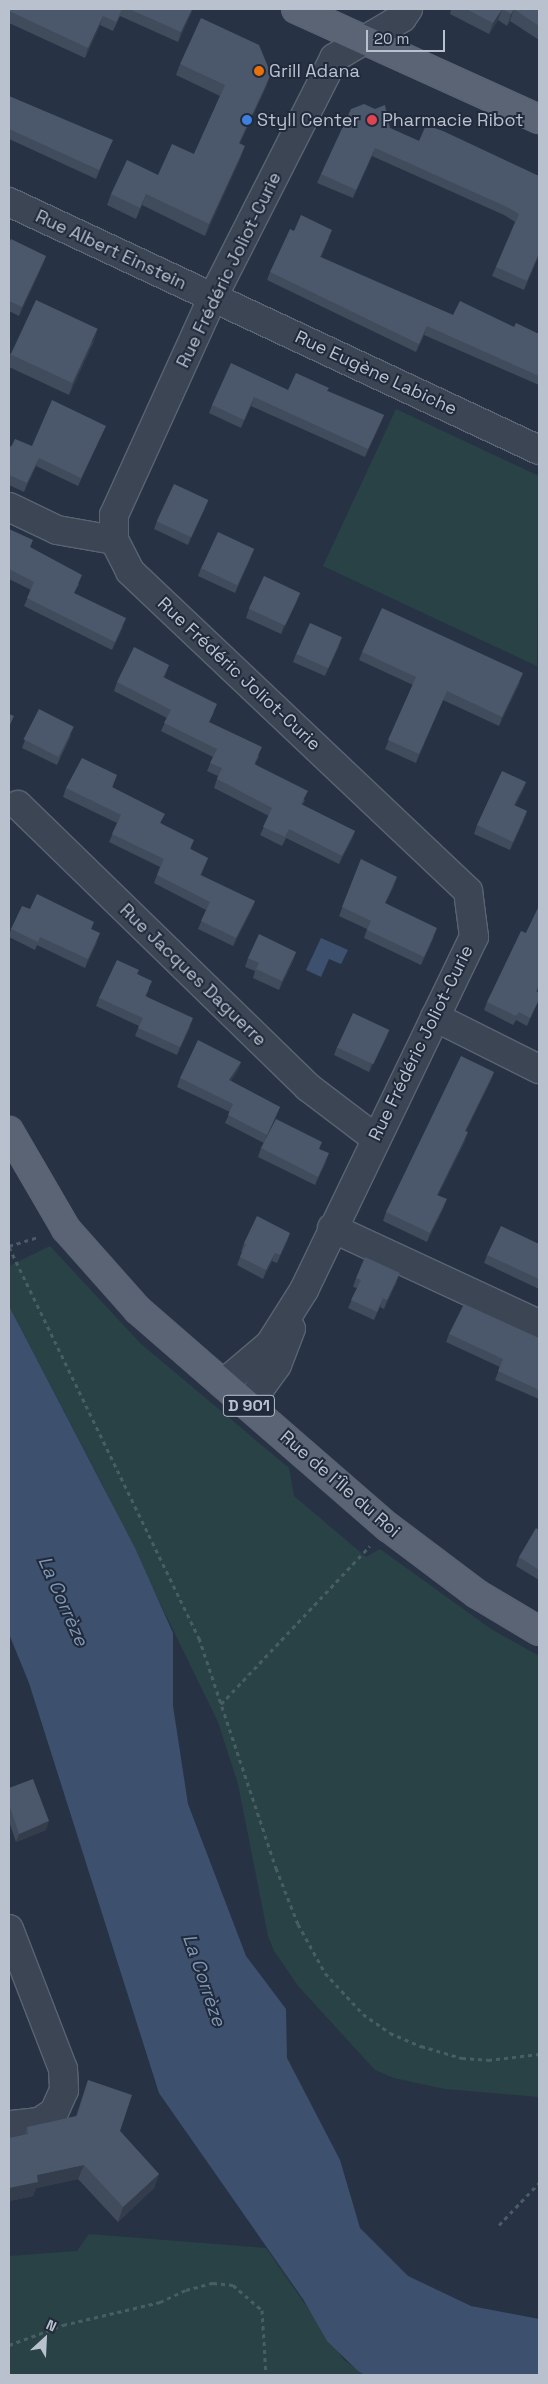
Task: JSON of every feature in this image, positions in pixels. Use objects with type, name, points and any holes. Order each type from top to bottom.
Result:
[{"type":"main road","points":[[296,9],[539,119]]},
{"type":"main road","name":"Rue de l'Île du Roi","points":[[9,1131],[66,1229],[138,1310],[388,1527],[477,1594],[539,1631]]},
{"type":"street","name":"Rue Frédéric Joliot-Curie","points":[[248,1405],[277,1365],[304,1290],[332,1228],[374,1138],[474,936],[468,891],[130,571],[114,540],[114,516],[213,296],[334,58],[402,18],[408,9]]},
{"type":"street","name":"Rue Albert Einstein","points":[[9,202],[213,296]]},
{"type":"street","name":"Rue Eugène Labiche","points":[[213,296],[539,450]]},
{"type":"street","points":[[9,507],[57,530],[114,540]]},
{"type":"street","name":"Rue Jacques Daguerre","points":[[18,805],[308,1087],[374,1138]]},
{"type":"street","points":[[435,1017],[539,1070]]},
{"type":"street","points":[[332,1228],[539,1324]]},
{"type":"street","name":"Rue Frédéric Joliot-Curie","points":[[223,1384],[270,1344],[304,1290]]},
{"type":"street","points":[[9,1929],[18,1981],[63,2069],[64,2090],[54,2112],[39,2122],[9,2126]]},
{"type":"path","points":[[9,1247],[199,1638],[276,1868],[298,1924],[325,1974],[363,2014],[390,2033],[420,2046],[462,2058],[488,2060],[539,2054]]},
{"type":"path","points":[[221,1704],[388,1527]]},
{"type":"path","points":[[499,2225],[539,2183]]},
{"type":"path","points":[[9,2345],[64,2325],[160,2302],[186,2290],[213,2283],[233,2284],[262,2310],[266,2375]]},
{"type":"green space","points":[[396,409],[539,476],[537,666],[323,566]]},
{"type":"green space","points":[[50,1246],[141,1344],[289,1468],[294,1496],[366,1557],[380,1549],[491,1629],[539,1656],[539,2097],[445,2089],[394,2078],[375,2070],[299,1987],[274,1951],[268,1936],[238,1784],[218,1722],[101,1482],[9,1306],[9,1266]]},
{"type":"green space","points":[[89,2234],[266,2248],[344,2360],[365,2375],[9,2375],[9,2256],[77,2251]]},
{"type":"water","points":[[321,938],[348,950],[341,964],[329,959],[321,977],[306,970]]},
{"type":"water","name":"La Corrèze","points":[[9,1306],[135,1548],[173,1633],[173,1706],[188,1804],[246,1956],[286,2009],[287,2058],[340,2160],[360,2228],[408,2276],[471,2306],[539,2319],[539,2375],[365,2375],[358,2371],[327,2341],[303,2299],[159,2093],[29,1683],[9,1634]]},
{"type":"building","points":[[9,9],[122,9],[116,22],[103,16],[88,48],[9,11]]},
{"type":"building","points":[[129,9],[192,9],[181,32]]},
{"type":"building","points":[[466,9],[502,9],[493,23]]},
{"type":"building","points":[[503,9],[514,9],[511,14]]},
{"type":"building","points":[[514,9],[539,9],[539,26]]},
{"type":"building","points":[[201,18],[259,45],[271,74],[239,143],[245,146],[209,224],[146,194],[140,208],[111,194],[127,160],[158,175],[172,144],[194,154],[225,85],[180,64]]},
{"type":"building","points":[[9,96],[113,140],[99,170],[9,129]]},
{"type":"building","points":[[364,104],[375,109],[385,105],[390,128],[419,141],[426,125],[443,131],[539,176],[539,253],[527,281],[496,267],[519,214],[507,207],[375,148],[356,190],[321,174],[351,109]]},
{"type":"building","points":[[301,215],[332,230],[320,257],[453,315],[460,301],[514,327],[516,323],[539,334],[539,376],[427,326],[419,344],[270,272],[290,229],[294,231]]},
{"type":"building","points":[[11,239],[46,256],[22,307],[9,301],[9,243]]},
{"type":"building","points":[[36,300],[98,329],[72,383],[11,354]]},
{"type":"building","points":[[231,363],[288,390],[296,373],[329,388],[327,391],[384,415],[368,449],[254,397],[244,420],[212,405]]},
{"type":"building","points":[[52,400],[106,426],[81,478],[39,458],[27,483],[9,475],[9,445],[11,447],[15,439],[32,446]]},
{"type":"building","points":[[174,484],[208,500],[191,537],[157,521]]},
{"type":"building","points":[[9,529],[33,540],[30,547],[82,575],[74,593],[126,618],[115,642],[27,598],[34,582],[9,569]]},
{"type":"building","points":[[218,532],[254,549],[237,585],[201,568]]},
{"type":"building","points":[[264,576],[300,593],[285,626],[249,609]]},
{"type":"building","points":[[382,608],[523,673],[502,717],[447,691],[419,754],[388,740],[416,677],[362,652]]},
{"type":"building","points":[[310,623],[342,637],[328,668],[296,654]]},
{"type":"building","points":[[134,647],[169,665],[163,677],[217,704],[209,722],[262,747],[254,764],[308,791],[301,804],[355,831],[342,856],[289,829],[285,837],[263,827],[272,808],[217,779],[222,768],[210,763],[217,749],[164,723],[171,710],[117,682]]},
{"type":"building","points":[[39,709],[74,727],[58,757],[24,739]]},
{"type":"building","points":[[9,714],[14,716],[9,727]]},
{"type":"building","points":[[82,758],[117,775],[112,787],[165,814],[160,823],[194,840],[190,849],[208,858],[200,875],[255,901],[236,938],[201,921],[210,902],[157,875],[164,859],[112,834],[121,815],[66,788]]},
{"type":"building","points":[[502,771],[526,782],[514,805],[527,811],[513,842],[477,825]]},
{"type":"building","points":[[361,859],[397,877],[385,903],[437,928],[424,957],[367,930],[371,921],[342,907]]},
{"type":"building","points":[[37,894],[94,922],[91,929],[100,933],[88,959],[40,937],[38,942],[11,929],[22,906],[30,909]]},
{"type":"building","points":[[539,906],[539,984],[536,991],[539,993],[539,999],[530,1018],[519,1012],[516,1016],[487,1002],[521,931],[526,933]]},
{"type":"building","points":[[259,934],[296,952],[282,981],[256,969],[259,963],[248,958]]},
{"type":"building","points":[[117,960],[139,970],[137,974],[152,981],[145,996],[193,1018],[180,1047],[138,1028],[143,1018],[99,998]]},
{"type":"building","points":[[353,1013],[389,1030],[373,1064],[337,1047]]},
{"type":"building","points":[[198,1040],[241,1062],[229,1080],[280,1107],[267,1135],[228,1115],[233,1104],[180,1078]]},
{"type":"building","points":[[461,1056],[494,1072],[465,1131],[468,1132],[437,1195],[447,1199],[430,1233],[386,1212]]},
{"type":"building","points":[[276,1119],[322,1142],[319,1149],[329,1153],[318,1177],[261,1148]]},
{"type":"building","points":[[257,1216],[290,1233],[280,1255],[275,1253],[266,1270],[240,1257],[246,1244],[244,1243]]},
{"type":"building","points":[[501,1226],[539,1244],[539,1279],[487,1255]]},
{"type":"building","points":[[365,1257],[400,1273],[387,1300],[383,1298],[377,1312],[351,1300],[361,1280],[356,1278]]},
{"type":"building","points":[[464,1304],[539,1338],[539,1390],[498,1371],[503,1359],[449,1334]]},
{"type":"building","points":[[536,1528],[539,1530],[539,1570],[519,1557]]},
{"type":"building","points":[[33,1779],[49,1821],[19,1834],[9,1804],[9,1788]]},
{"type":"building","points":[[88,2080],[132,2095],[120,2131],[159,2174],[123,2207],[84,2165],[37,2175],[38,2182],[9,2188],[9,2138],[28,2134],[27,2127],[77,2116]]},
{"type":"place","name":"Grill Adana","points":[[259,71]]},
{"type":"place","name":"Styll Center","points":[[247,120]]},
{"type":"place","name":"Pharmacie Ribot","points":[[372,120]]}]
